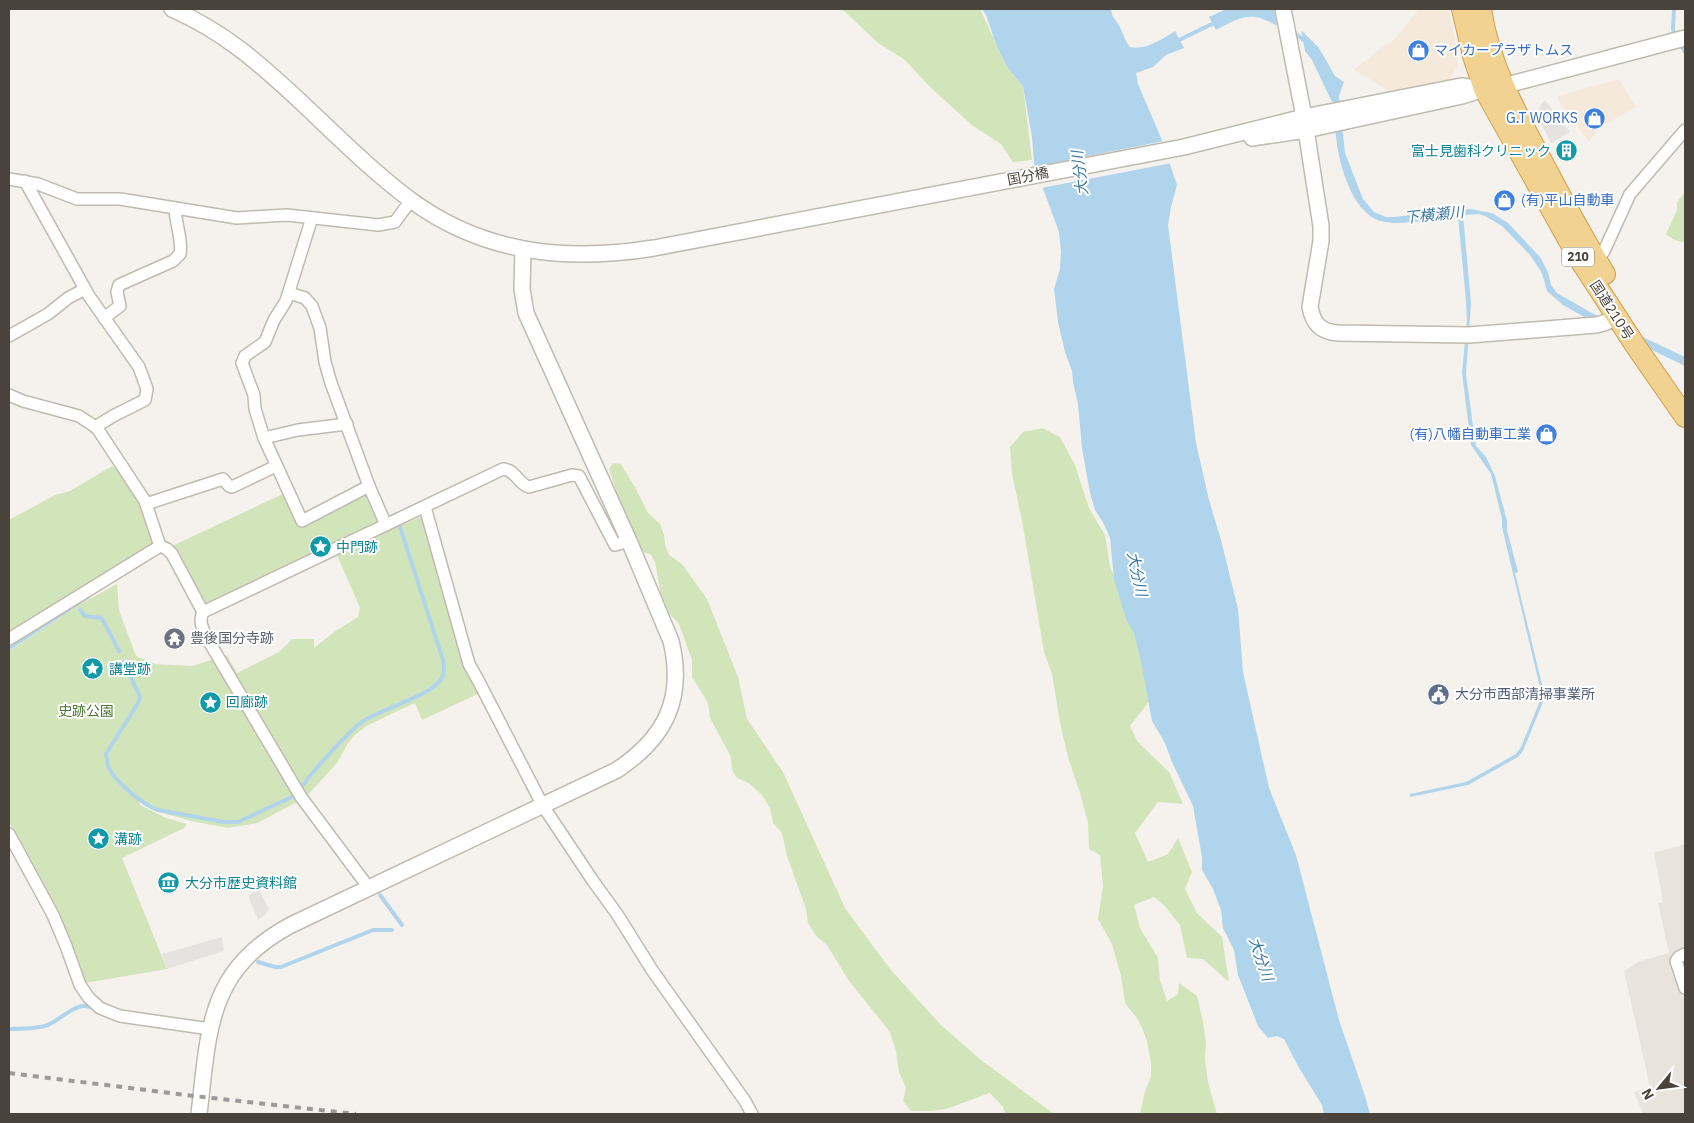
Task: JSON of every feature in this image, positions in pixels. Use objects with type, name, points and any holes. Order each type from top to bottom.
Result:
[{"type":"highway","name":"国道210号","points":[[1462,9],[1473,56],[1556,189],[1685,409]]},
{"type":"highway","name":"国道210号","points":[[1482,9],[1494,87],[1557,222],[1617,317],[1685,417]]},
{"type":"street","name":"国分橋","points":[[172,9],[214,30],[247,54],[361,158],[411,200],[442,219],[496,242],[543,253],[580,255],[633,251],[1351,115],[1462,96],[1685,38]]},
{"type":"street","points":[[1283,9],[1305,124],[1321,226],[1321,241],[1310,307],[1316,323],[1322,330],[1331,333],[1356,334],[1469,335],[1596,325],[1617,317]]},
{"type":"street","points":[[1596,260],[1604,252],[1630,194],[1685,130]]},
{"type":"street","points":[[9,179],[38,184],[51,191],[76,199],[120,199],[237,218],[287,215],[378,225],[396,222],[411,200]]},
{"type":"street","points":[[25,181],[85,289],[139,367],[147,389],[148,395],[146,400],[95,427]]},
{"type":"street","points":[[104,318],[120,306],[117,292],[119,284],[173,261],[180,254],[181,245],[175,208]]},
{"type":"street","points":[[310,224],[286,301],[274,320],[265,342],[242,360],[254,395],[255,409],[264,438],[302,521],[369,486]]},
{"type":"street","points":[[200,1114],[210,1029],[214,1012],[233,974],[252,951],[268,938],[291,925],[617,770],[654,739],[669,714],[676,687],[674,655],[667,628],[526,312],[522,289],[523,249]]},
{"type":"street","points":[[9,336],[48,314],[68,298],[85,289]]},
{"type":"street","points":[[289,293],[305,298],[312,306],[320,328],[329,376],[369,486],[386,526]]},
{"type":"street","points":[[9,395],[23,401],[72,413],[84,418],[95,427],[146,504],[160,546],[172,554],[203,612]]},
{"type":"street","points":[[264,438],[298,430],[347,424]]},
{"type":"street","points":[[146,504],[223,479],[232,487],[276,466]]},
{"type":"street","points":[[369,888],[307,807],[281,765],[202,627],[200,618],[203,612],[425,508],[503,469],[512,471],[522,484],[529,487],[576,475],[581,478],[615,545],[629,541]]},
{"type":"street","points":[[425,508],[469,664],[543,806],[617,914],[652,970],[745,1101],[752,1114]]},
{"type":"street","points":[[9,639],[160,546]]},
{"type":"street","points":[[9,834],[53,914],[80,985],[89,998],[100,1008],[130,1018],[210,1029]]},
{"type":"street","points":[[1685,954],[1676,962],[1685,988]]},
{"type":"shaded area","name":"マイカープラザトムス","points":[[1419,9],[1449,9],[1458,55],[1458,66],[1449,80],[1393,93],[1354,70],[1382,47],[1394,40]]},
{"type":"shaded area","name":"G.T WORKS","points":[[1619,79],[1636,107],[1599,128],[1589,142],[1558,100],[1558,96]]},
{"type":"shaded area","points":[[1545,100],[1570,132],[1551,143],[1537,115],[1541,104]]},
{"type":"shaded area","points":[[1685,844],[1685,950],[1675,953],[1673,957],[1685,995],[1685,1114],[1643,1114],[1634,1092],[1650,1087],[1624,971],[1640,961],[1669,953],[1658,903],[1663,902],[1654,853]]},
{"type":"shaded area","points":[[259,890],[269,909],[258,920],[248,895]]},
{"type":"shaded area","points":[[222,937],[224,951],[167,969],[162,954]]},
{"type":"green space","points":[[842,9],[980,9],[1007,67],[1023,86],[1032,160],[1013,162],[1001,144],[973,126],[930,87],[905,60],[878,43]]},
{"type":"green space","points":[[1685,192],[1685,242],[1675,240],[1666,234],[1677,210],[1677,202]]},
{"type":"green space","points":[[1042,428],[1060,437],[1075,465],[1089,508],[1105,535],[1110,566],[1137,633],[1152,698],[1130,726],[1138,742],[1169,772],[1183,804],[1158,802],[1135,833],[1148,862],[1168,854],[1178,838],[1192,872],[1185,889],[1197,913],[1222,937],[1229,982],[1203,959],[1187,958],[1180,925],[1164,905],[1154,897],[1134,905],[1140,928],[1158,958],[1160,980],[1167,1001],[1178,994],[1179,983],[1197,996],[1206,1043],[1205,1059],[1208,1082],[1217,1114],[1140,1114],[1145,1091],[1151,1077],[1151,1063],[1147,1041],[1139,1021],[1125,1003],[1121,976],[1112,944],[1098,919],[1103,886],[1100,855],[1089,849],[1088,823],[1068,757],[1052,674],[1044,652],[1022,520],[1012,474],[1010,447],[1023,432]]},
{"type":"green space","points":[[613,463],[621,464],[648,513],[660,524],[669,555],[682,564],[707,599],[738,677],[747,719],[783,772],[845,908],[890,969],[941,1025],[981,1060],[1054,1114],[1005,1114],[1003,1107],[990,1093],[946,1109],[931,1111],[911,1111],[903,1101],[906,1088],[899,1072],[896,1051],[890,1032],[849,981],[827,945],[816,936],[808,923],[806,909],[787,856],[782,833],[773,823],[770,808],[762,795],[750,784],[736,777],[732,770],[731,757],[710,718],[708,703],[692,677],[692,660],[679,624],[668,612],[661,595],[655,562],[651,555],[642,551],[631,536],[609,469]]},
{"type":"green space","points":[[112,466],[121,473],[134,491],[154,543],[9,636],[9,520],[55,495],[70,491]]},
{"type":"green space","points":[[368,489],[382,523],[208,605],[204,605],[172,546],[285,493],[301,524]]},
{"type":"green space","name":"史跡公園","points":[[421,517],[426,519],[482,692],[422,720],[415,703],[368,725],[348,743],[337,763],[305,798],[257,823],[228,828],[163,813],[139,802],[140,805],[166,818],[187,824],[184,828],[122,858],[167,969],[85,983],[59,913],[9,822],[9,651],[77,606],[117,584],[119,610],[136,656],[155,664],[192,666],[227,655],[237,673],[279,652],[292,639],[314,639],[314,648],[334,632],[358,617],[360,608],[337,555]]},
{"type":"water","name":"大分川","points":[[982,9],[1111,9],[1130,47],[1147,46],[1175,31],[1184,48],[1166,55],[1153,67],[1136,73],[1138,84],[1161,138],[1177,185],[1168,225],[1196,443],[1238,609],[1243,672],[1269,788],[1296,855],[1339,1020],[1370,1114],[1324,1114],[1322,1105],[1284,1039],[1277,1036],[1268,1038],[1258,1026],[1238,975],[1234,950],[1223,928],[1221,910],[1213,889],[1202,870],[1202,857],[1193,806],[1165,743],[1152,721],[1134,633],[1126,619],[1114,579],[1110,538],[1095,510],[1090,493],[1082,448],[1078,404],[1072,371],[1065,352],[1058,322],[1054,289],[1060,269],[1059,232],[1034,164],[1032,137],[1023,86],[1007,67]]},
{"type":"water","points":[[1226,9],[1274,9],[1277,26],[1260,18],[1246,17],[1216,30],[1209,17]]},
{"type":"water","name":"下横瀬川","points":[[1301,30],[1319,48],[1335,76],[1344,82],[1339,96],[1345,153],[1363,199],[1374,212],[1386,217],[1470,209],[1492,213],[1508,223],[1540,257],[1548,272],[1551,285],[1557,293],[1590,312],[1685,357],[1685,366],[1563,305],[1547,291],[1542,273],[1530,255],[1502,226],[1479,214],[1463,215],[1471,303],[1466,374],[1475,441],[1476,446],[1486,457],[1495,476],[1518,572],[1515,573],[1545,697],[1523,751],[1518,757],[1468,785],[1410,797],[1410,794],[1466,782],[1516,754],[1521,747],[1542,696],[1491,474],[1471,445],[1462,373],[1467,320],[1458,216],[1394,223],[1374,219],[1365,212],[1351,192],[1346,180],[1337,145],[1334,103],[1312,60],[1305,51]]},
{"type":"pier","points":[[1164,141],[1172,163],[1041,188],[1033,167]]},
{"type":"waterway","points":[[1674,9],[1673,29],[1675,36]]},
{"type":"waterway","points":[[1175,42],[1216,22]]},
{"type":"waterway","points":[[1292,31],[1306,42]]},
{"type":"waterway","points":[[1680,44],[1685,52]]},
{"type":"waterway","points":[[301,789],[319,765],[356,726],[370,717],[428,691],[443,676],[443,660],[400,527]]},
{"type":"waterway","points":[[9,648],[89,596]]},
{"type":"waterway","points":[[80,610],[85,616],[101,618],[119,651]]},
{"type":"waterway","points":[[124,662],[140,697],[106,754],[111,772],[137,798],[158,810],[224,822],[238,822],[294,796]]},
{"type":"waterway","points":[[380,895],[402,925]]},
{"type":"waterway","points":[[258,962],[281,967],[373,930],[392,930]]},
{"type":"waterway","points":[[9,1029],[45,1026],[69,1011],[82,1006],[95,1009]]},
{"type":"railway","points":[[9,1073],[356,1114]]},
{"type":"place","name":"マイカープラザトムス","points":[[1418,50]]},
{"type":"place","name":"G.T WORKS","points":[[1594,118]]},
{"type":"place","name":"富士見歯科クリニック","points":[[1567,151]]},
{"type":"place","name":"(有)平山自動車","points":[[1505,200]]},
{"type":"place","name":"(有)八幡自動車工業","points":[[1547,434]]},
{"type":"place","name":"中門跡","points":[[320,547]]},
{"type":"place","name":"豊後国分寺跡","points":[[174,638]]},
{"type":"place","name":"講堂跡","points":[[93,669]]},
{"type":"place","name":"大分市西部清掃事業所","points":[[1439,694]]},
{"type":"place","name":"回廊跡","points":[[210,702]]},
{"type":"place","name":"溝跡","points":[[98,839]]},
{"type":"place","name":"大分市歴史資料館","points":[[169,883]]}]
